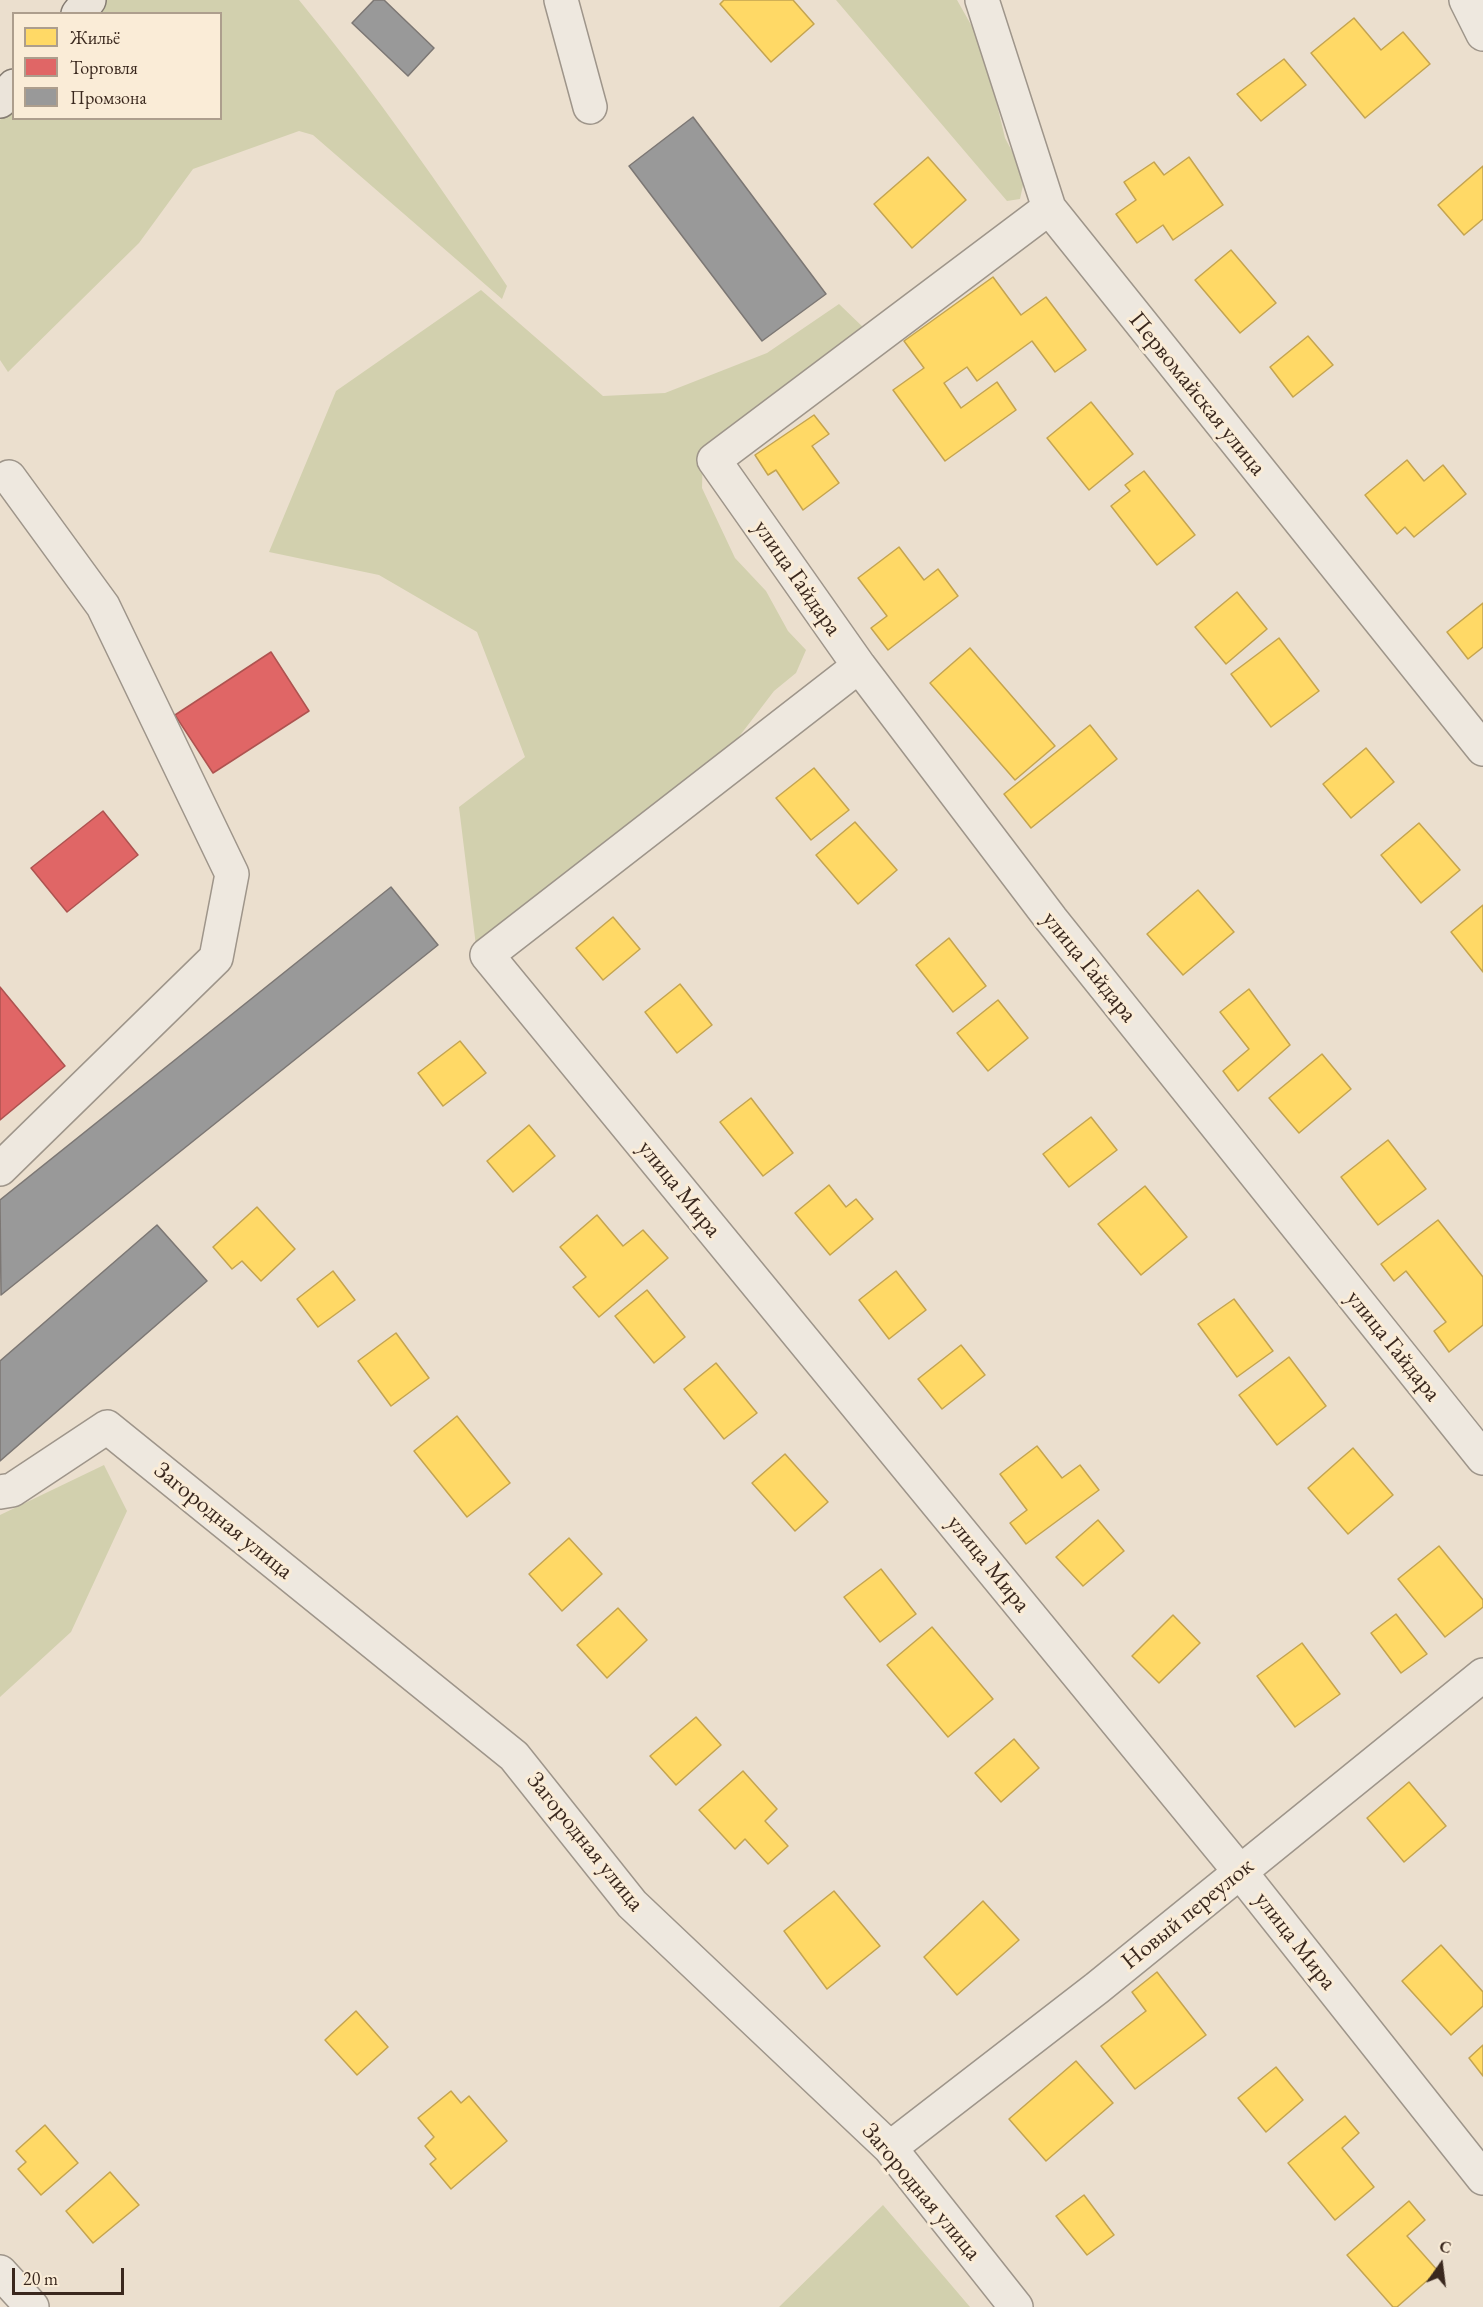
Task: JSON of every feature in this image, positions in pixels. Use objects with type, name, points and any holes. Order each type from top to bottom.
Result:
[{"type":"main road","points":[[80,12],[89,0]]},
{"type":"main road","points":[[0,101],[12,88]]},
{"type":"street","points":[[561,0],[590,107]]},
{"type":"street","name":"Первомайская улица","points":[[982,0],[1049,208],[1483,749]]},
{"type":"street","points":[[1466,0],[1483,34]]},
{"type":"street","name":"улица Гайдара","points":[[1049,208],[714,460],[859,666],[1051,920],[1483,1458]]},
{"type":"street","points":[[0,1169],[216,958],[232,874],[104,606],[3,480]]},
{"type":"street","name":"улица Мира","points":[[859,666],[487,955],[1241,1872],[1483,2178]]},
{"type":"street","name":"Загородная улица","points":[[0,1492],[12,1490],[107,1426],[514,1756],[633,1904],[890,2148],[1016,2307]]},
{"type":"street","name":"Новый переулок","points":[[890,2148],[1097,1988],[1483,1675]]},
{"type":"street","points":[[0,2272],[32,2307]]},
{"type":"shaded area","points":[[100,0],[299,0],[381,105],[482,249],[507,286],[502,299],[313,135],[299,131],[193,169],[139,243],[8,372],[0,360],[0,120],[12,107],[12,120],[222,120],[222,12],[89,12]]},
{"type":"shaded area","points":[[836,0],[957,0],[983,46],[1005,138],[1025,176],[1020,199],[1007,201]]},
{"type":"shaded area","points":[[481,290],[603,396],[665,393],[767,353],[839,304],[866,330],[703,451],[702,488],[735,558],[766,591],[788,631],[806,650],[796,673],[774,691],[738,738],[680,788],[476,946],[459,807],[525,757],[477,632],[379,575],[269,552],[336,391]]},
{"type":"shaded area","points":[[104,1465],[127,1511],[71,1632],[0,1697],[0,1515]]},
{"type":"shaded area","points":[[883,2205],[970,2307],[779,2307]]},
{"type":"building: Жильё","points":[[724,0],[793,0],[814,24],[771,62],[720,4]]},
{"type":"building: Жильё","points":[[1354,18],[1381,50],[1403,32],[1430,64],[1365,118],[1311,53]]},
{"type":"building: Жильё","points":[[1284,59],[1306,85],[1261,121],[1237,94]]},
{"type":"building: Жильё","points":[[928,157],[966,200],[912,248],[874,204]]},
{"type":"building: Жильё","points":[[1189,157],[1223,205],[1173,240],[1163,225],[1137,243],[1116,214],[1136,200],[1124,182],[1154,162],[1164,175]]},
{"type":"building: Жильё","points":[[1483,166],[1483,219],[1464,235],[1438,205]]},
{"type":"building: Жильё","points":[[1231,250],[1276,303],[1240,333],[1195,280]]},
{"type":"building: Жильё","points":[[993,277],[1021,315],[1046,297],[1086,350],[1055,372],[1032,341],[977,381],[967,367],[944,383],[961,408],[997,382],[1016,410],[945,461],[893,390],[924,368],[904,341]]},
{"type":"building: Жильё","points":[[1308,336],[1333,365],[1293,397],[1270,367]]},
{"type":"building: Жильё","points":[[1091,402],[1133,454],[1089,490],[1047,438]]},
{"type":"building: Жильё","points":[[814,415],[829,434],[812,446],[839,483],[803,510],[776,470],[768,475],[755,455]]},
{"type":"building: Жильё","points":[[1407,460],[1424,481],[1443,465],[1466,494],[1414,537],[1405,527],[1397,534],[1365,495]]},
{"type":"building: Жильё","points":[[1144,471],[1195,535],[1157,565],[1111,506],[1130,491],[1125,485]]},
{"type":"building: Жильё","points":[[899,547],[924,580],[938,569],[958,596],[888,650],[871,628],[887,616],[858,578]]},
{"type":"building: Жильё","points":[[1237,592],[1267,629],[1226,664],[1195,627]]},
{"type":"building: Жильё","points":[[1483,603],[1483,647],[1468,659],[1447,632]]},
{"type":"building: Жильё","points":[[1279,638],[1319,691],[1271,727],[1231,674]]},
{"type":"building: Жильё","points":[[970,648],[1055,746],[1015,780],[930,683]]},
{"type":"building: Жильё","points":[[1090,725],[1117,759],[1031,828],[1004,794]]},
{"type":"building: Жильё","points":[[1366,748],[1394,782],[1351,818],[1323,784]]},
{"type":"building: Жильё","points":[[814,768],[849,810],[811,840],[776,798]]},
{"type":"building: Жильё","points":[[855,822],[897,870],[858,904],[816,855]]},
{"type":"building: Жильё","points":[[1419,823],[1460,870],[1421,903],[1381,855]]},
{"type":"building: Жильё","points":[[1198,890],[1234,932],[1183,975],[1147,934]]},
{"type":"building: Жильё","points":[[1483,905],[1483,972],[1451,932]]},
{"type":"building: Жильё","points":[[613,917],[640,949],[603,980],[576,948]]},
{"type":"building: Жильё","points":[[949,938],[986,986],[953,1012],[916,965]]},
{"type":"building: Жильё","points":[[680,984],[712,1025],[677,1053],[645,1012]]},
{"type":"building: Жильё","points":[[1249,989],[1290,1045],[1238,1091],[1223,1071],[1249,1049],[1220,1012]]},
{"type":"building: Жильё","points":[[998,1000],[1028,1038],[988,1071],[957,1033]]},
{"type":"building: Жильё","points":[[460,1041],[486,1073],[443,1106],[418,1073]]},
{"type":"building: Жильё","points":[[1322,1054],[1351,1089],[1299,1133],[1269,1098]]},
{"type":"building: Жильё","points":[[751,1098],[793,1153],[763,1176],[720,1122]]},
{"type":"building: Жильё","points":[[1091,1117],[1117,1150],[1069,1187],[1043,1154]]},
{"type":"building: Жильё","points":[[529,1125],[555,1156],[513,1192],[487,1161]]},
{"type":"building: Жильё","points":[[1388,1140],[1426,1189],[1378,1225],[1341,1177]]},
{"type":"building: Жильё","points":[[829,1185],[846,1207],[856,1199],[873,1219],[830,1255],[795,1213]]},
{"type":"building: Жильё","points":[[1145,1186],[1187,1237],[1141,1275],[1098,1224]]},
{"type":"building: Жильё","points":[[257,1207],[295,1249],[261,1281],[242,1261],[232,1269],[213,1247]]},
{"type":"building: Жильё","points":[[597,1215],[623,1246],[643,1230],[668,1258],[599,1317],[573,1287],[586,1277],[560,1247]]},
{"type":"building: Жильё","points":[[1438,1220],[1483,1277],[1483,1325],[1449,1352],[1434,1331],[1446,1322],[1406,1271],[1394,1281],[1381,1264]]},
{"type":"building: Жильё","points":[[333,1271],[355,1300],[318,1327],[297,1299]]},
{"type":"building: Жильё","points":[[896,1271],[926,1310],[889,1339],[859,1300]]},
{"type":"building: Жильё","points":[[647,1290],[685,1337],[654,1363],[615,1316]]},
{"type":"building: Жильё","points":[[1234,1299],[1273,1351],[1237,1377],[1198,1324]]},
{"type":"building: Жильё","points":[[396,1333],[429,1378],[391,1406],[358,1361]]},
{"type":"building: Жильё","points":[[961,1345],[985,1375],[942,1409],[918,1379]]},
{"type":"building: Жильё","points":[[1289,1357],[1326,1406],[1277,1445],[1239,1395]]},
{"type":"building: Жильё","points":[[716,1363],[757,1413],[724,1439],[684,1389]]},
{"type":"building: Жильё","points":[[457,1416],[510,1483],[467,1517],[414,1451]]},
{"type":"building: Жильё","points":[[1037,1446],[1062,1478],[1080,1465],[1099,1490],[1026,1544],[1010,1523],[1027,1510],[1000,1474]]},
{"type":"building: Жильё","points":[[1353,1448],[1393,1495],[1348,1534],[1308,1488]]},
{"type":"building: Жильё","points":[[785,1454],[828,1502],[795,1531],[752,1483]]},
{"type":"building: Жильё","points":[[1098,1520],[1124,1551],[1083,1586],[1056,1557]]},
{"type":"building: Жильё","points":[[569,1538],[602,1574],[562,1611],[529,1574]]},
{"type":"building: Жильё","points":[[1439,1546],[1483,1600],[1483,1607],[1445,1637],[1398,1579]]},
{"type":"building: Жильё","points":[[881,1569],[916,1614],[880,1642],[844,1597]]},
{"type":"building: Жильё","points":[[618,1608],[647,1640],[607,1678],[577,1645]]},
{"type":"building: Жильё","points":[[1396,1614],[1427,1654],[1401,1673],[1371,1633]]},
{"type":"building: Жильё","points":[[1173,1615],[1200,1643],[1159,1683],[1132,1656]]},
{"type":"building: Жильё","points":[[932,1627],[993,1699],[948,1737],[887,1665]]},
{"type":"building: Жильё","points":[[1302,1643],[1340,1694],[1295,1727],[1257,1676]]},
{"type":"building: Жильё","points":[[696,1717],[721,1745],[676,1785],[650,1756]]},
{"type":"building: Жильё","points":[[1014,1739],[1039,1768],[1001,1802],[975,1773]]},
{"type":"building: Жильё","points":[[743,1771],[777,1809],[765,1821],[788,1846],[768,1864],[745,1839],[735,1849],[699,1810]]},
{"type":"building: Жильё","points":[[1409,1782],[1446,1826],[1404,1862],[1367,1818]]},
{"type":"building: Жильё","points":[[834,1891],[880,1946],[827,1989],[784,1931]]},
{"type":"building: Жильё","points":[[983,1901],[1019,1940],[957,1995],[924,1957]]},
{"type":"building: Жильё","points":[[1441,1945],[1483,1992],[1483,2006],[1451,2035],[1402,1981]]},
{"type":"building: Жильё","points":[[1157,1972],[1206,2035],[1135,2089],[1101,2046],[1146,2011],[1132,1992]]},
{"type":"building: Жильё","points":[[356,2011],[388,2047],[357,2075],[325,2040]]},
{"type":"building: Жильё","points":[[1483,2045],[1483,2076],[1469,2058]]},
{"type":"building: Жильё","points":[[1076,2061],[1113,2103],[1046,2161],[1009,2119]]},
{"type":"building: Жильё","points":[[1276,2067],[1303,2100],[1266,2132],[1238,2098]]},
{"type":"building: Жильё","points":[[451,2091],[461,2103],[469,2096],[507,2141],[451,2189],[430,2164],[436,2159],[425,2146],[434,2137],[418,2118]]},
{"type":"building: Жильё","points":[[1345,2116],[1359,2133],[1342,2148],[1374,2187],[1335,2220],[1288,2163]]},
{"type":"building: Жильё","points":[[45,2125],[78,2163],[41,2195],[18,2169],[26,2162],[16,2151]]},
{"type":"building: Жильё","points":[[110,2172],[139,2205],[93,2243],[66,2211]]},
{"type":"building: Жильё","points":[[1084,2195],[1114,2235],[1087,2255],[1056,2216]]},
{"type":"building: Жильё","points":[[1409,2201],[1425,2220],[1407,2236],[1438,2271],[1397,2307],[1393,2307],[1347,2255]]},
{"type":"building: Торговля","points":[[271,652],[309,711],[213,773],[175,715]]},
{"type":"building: Торговля","points":[[103,811],[138,855],[67,912],[31,868]]},
{"type":"building: Торговля","points":[[0,987],[65,1066],[0,1120]]},
{"type":"building: Промзона","points":[[374,0],[384,0],[434,48],[408,76],[352,23]]},
{"type":"building: Промзона","points":[[693,117],[826,294],[762,341],[629,166]]},
{"type":"building: Промзона","points":[[391,887],[438,945],[1,1295],[0,1200]]},
{"type":"building: Промзона","points":[[157,1225],[207,1281],[0,1461],[0,1361]]}]
